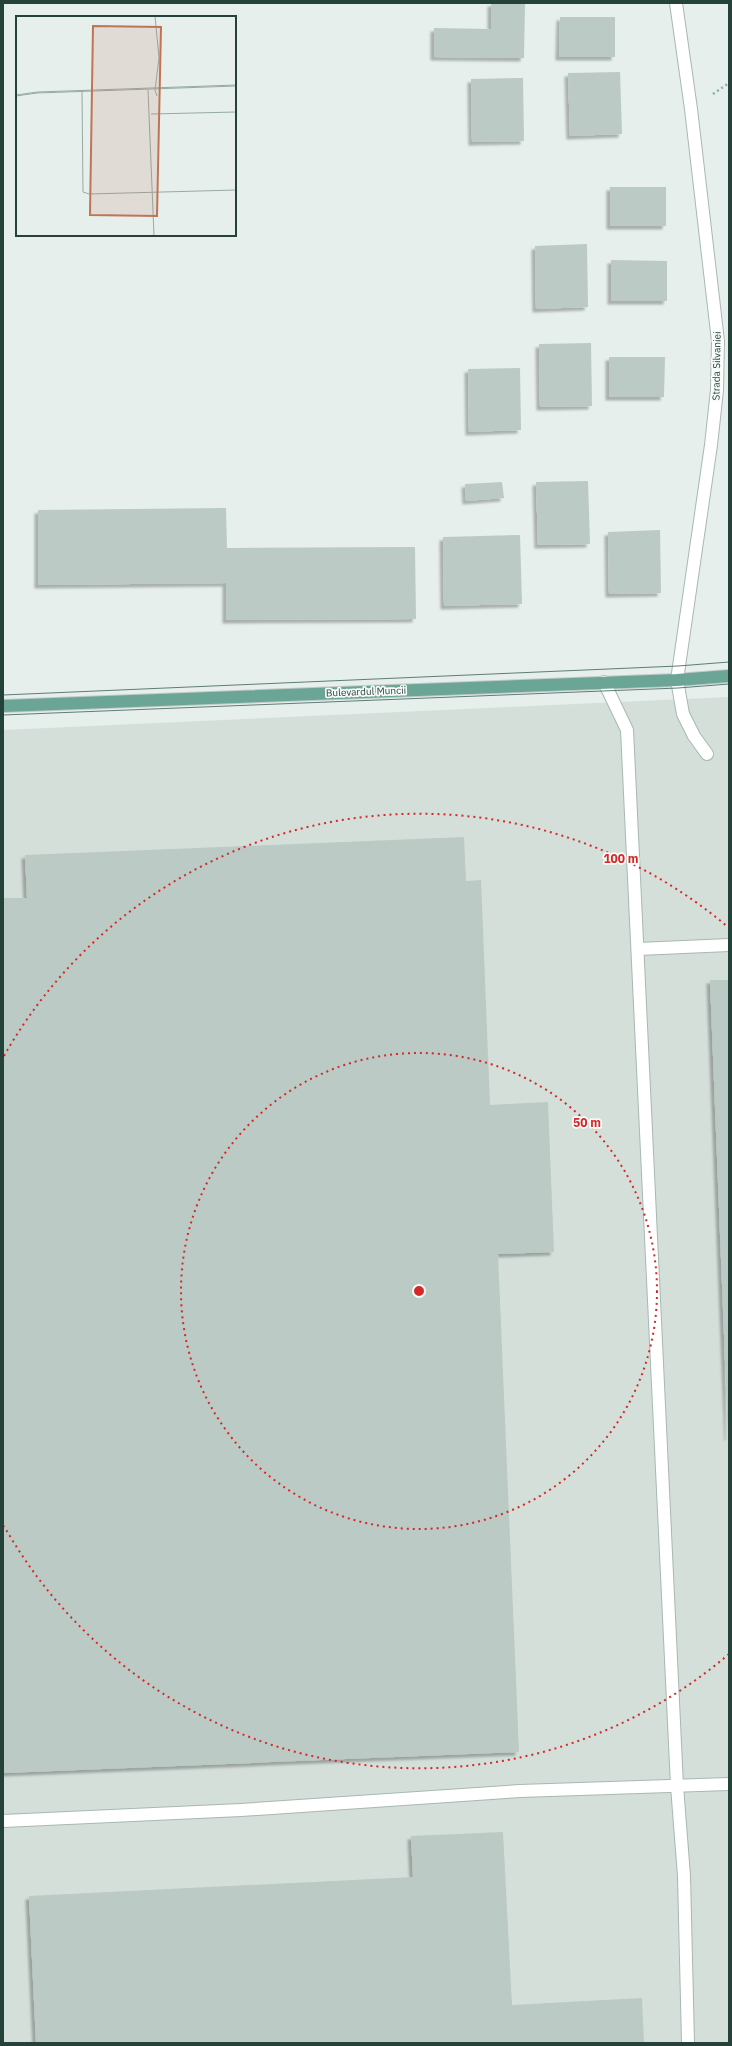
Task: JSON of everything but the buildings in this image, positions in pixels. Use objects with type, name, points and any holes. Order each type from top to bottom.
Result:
[{"type":"main road","name":"Bulevardul Muncii","points":[[3,706],[676,680],[729,676]]},
{"type":"street","name":"Strada Silvaniei","points":[[676,3],[691,109],[718,341],[717,390],[711,445],[676,680]]},
{"type":"street","points":[[676,680],[683,714],[694,736],[707,754]]},
{"type":"street","points":[[604,682],[627,730],[677,1786],[684,1876],[688,2043]]},
{"type":"street","points":[[638,949],[729,945]]},
{"type":"street","points":[[3,1821],[241,1810],[520,1791],[729,1784]]},
{"type":"shaded area","points":[[729,697],[729,2043],[3,2043],[3,730]]},
{"type":"tram line","points":[[3,695],[678,666],[729,662]]},
{"type":"tram line","points":[[3,715],[678,688],[729,684]]}]
